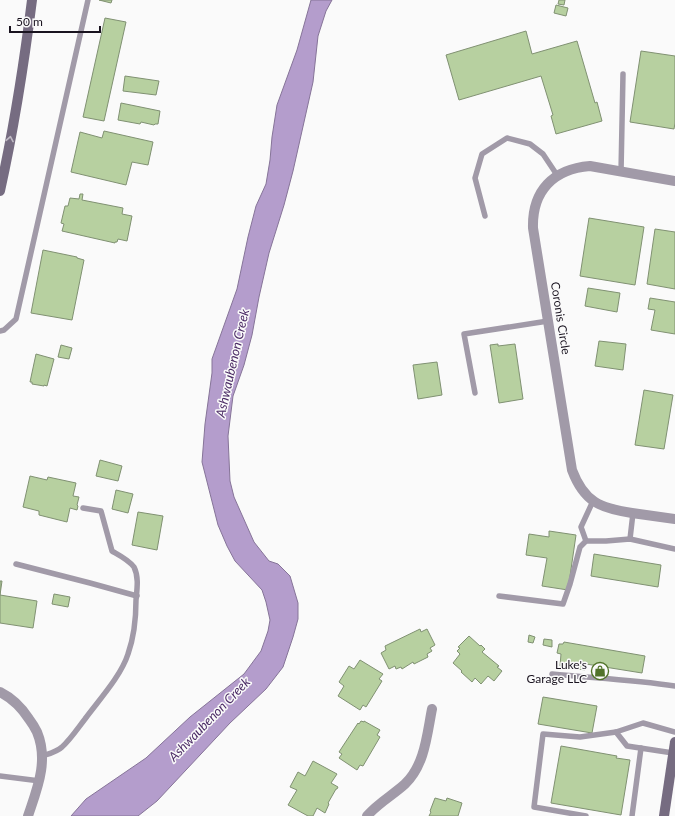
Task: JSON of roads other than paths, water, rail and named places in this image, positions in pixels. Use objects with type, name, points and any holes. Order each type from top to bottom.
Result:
[{"type":"main road","points":[[0,191],[25,57],[32,0]]},
{"type":"main road","points":[[664,816],[673,769],[675,742]]},
{"type":"street","name":"Coronis Circle","points":[[675,181],[590,166],[578,167],[557,175],[548,183],[541,192],[536,203],[533,217],[533,228],[572,470],[576,482],[584,493],[593,501],[604,507],[675,519]]},
{"type":"street","points":[[0,692],[16,702],[37,732],[40,743],[42,756],[40,781],[28,816]]},
{"type":"street","points":[[367,816],[376,806],[407,782],[416,770],[420,762],[432,709]]},
{"type":"lane","points":[[0,331],[4,330],[16,319],[88,0]]},
{"type":"lane","points":[[621,172],[623,74]]},
{"type":"lane","points":[[485,216],[475,178],[482,154],[507,138],[530,144],[543,154],[557,175]]},
{"type":"lane","points":[[474,393],[464,334],[548,321]]},
{"type":"lane","points":[[586,541],[580,527],[593,501]]},
{"type":"lane","points":[[42,756],[61,748],[100,700],[123,667],[131,642],[136,608],[137,573],[133,565],[112,551],[101,511],[83,508]]},
{"type":"lane","points":[[630,539],[633,513]]},
{"type":"lane","points":[[499,596],[563,604],[569,589],[580,547],[586,541],[630,539],[675,549]]},
{"type":"lane","points":[[16,564],[137,596]]},
{"type":"lane","points":[[552,674],[675,686]]},
{"type":"lane","points":[[586,816],[534,807],[543,734],[580,737],[616,732],[643,723],[675,732]]},
{"type":"lane","points":[[616,732],[627,746],[673,753]]},
{"type":"lane","points":[[632,816],[641,748]]},
{"type":"lane","points":[[0,776],[40,781]]},
{"type":"water","name":"Ashwaubenon Creek","points":[[311,0],[332,0],[326,11],[318,36],[313,82],[293,171],[269,253],[252,335],[244,365],[233,396],[228,436],[230,481],[234,497],[254,542],[269,561],[278,564],[290,576],[298,603],[298,619],[293,637],[283,667],[266,689],[230,723],[157,801],[138,816],[71,816],[86,799],[146,758],[190,717],[244,674],[261,651],[268,631],[270,620],[262,590],[235,561],[227,546],[218,525],[202,462],[205,424],[212,373],[212,359],[237,289],[256,206],[266,184],[277,105],[297,50]]},
{"type":"place","name":"Luke's Garage LLC","points":[[600,671]]}]
